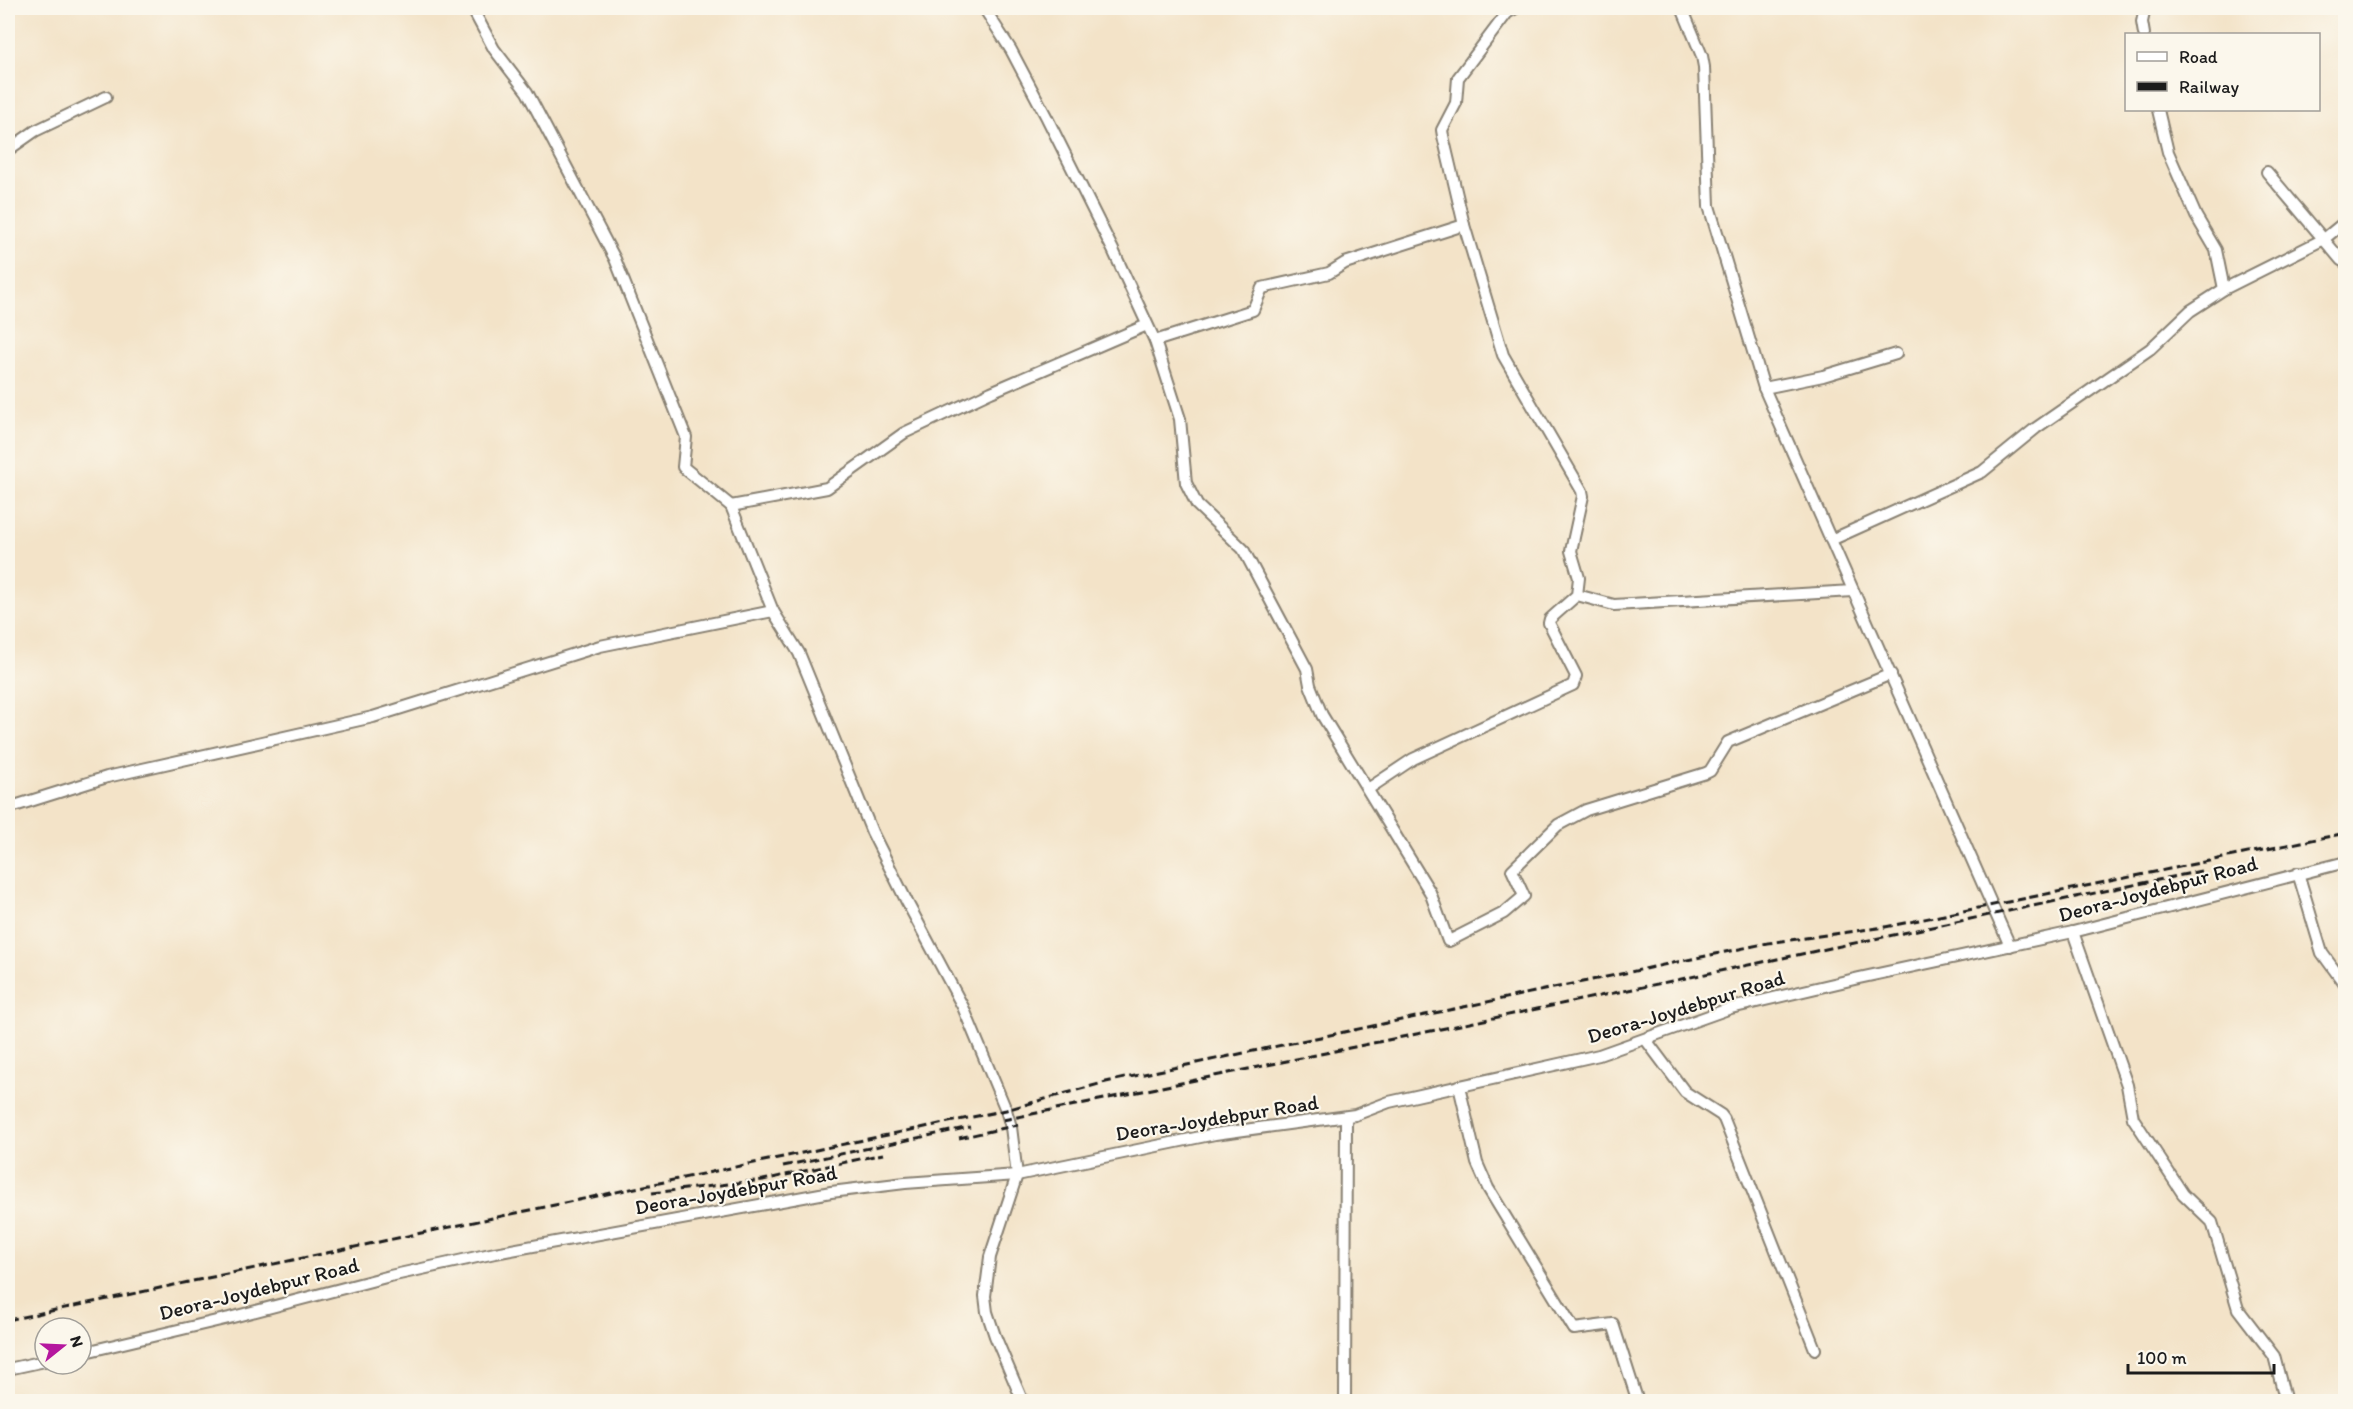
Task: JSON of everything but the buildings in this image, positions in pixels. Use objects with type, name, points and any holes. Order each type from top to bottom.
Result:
[{"type":"street","points":[[472,8],[494,49],[527,92],[615,259],[686,436],[683,467],[731,506],[773,611],[799,653],[872,832],[963,1007],[1006,1110],[1011,1127],[1017,1174],[990,1257],[985,1296],[987,1312],[995,1336],[1023,1401]]},
{"type":"street","points":[[984,8],[1011,50],[1047,118],[1113,250],[1155,341],[1180,419],[1186,483],[1197,505],[1243,549],[1307,669],[1310,685],[1322,715],[1431,892],[1448,941],[1504,913],[1524,896],[1512,870],[1534,846],[1564,821],[1586,810],[1706,773],[1710,771],[1728,742],[1891,674]]},
{"type":"street","points":[[1368,789],[1413,759],[1573,685],[1576,676],[1549,623],[1550,619],[1577,595],[1580,578],[1571,552],[1583,496],[1582,491],[1503,355],[1464,225],[1442,130],[1456,103],[1458,78],[1507,13],[1516,8]]},
{"type":"street","points":[[1682,8],[1702,56],[1704,67],[1709,206],[1764,388],[2010,946]]},
{"type":"street","points":[[2144,33],[2142,22],[2145,8]]},
{"type":"street","points":[[8,150],[34,131],[106,97]]},
{"type":"street","points":[[2158,111],[2168,152],[2196,216],[2216,250],[2224,289]]},
{"type":"street","points":[[2267,172],[2346,262]]},
{"type":"street","points":[[1831,540],[1979,474],[2036,428],[2150,350],[2190,311],[2224,289],[2324,239],[2346,221]]},
{"type":"street","points":[[1155,341],[1253,310],[1262,288],[1329,273],[1345,263],[1464,225]]},
{"type":"street","points":[[731,506],[827,488],[904,433],[991,392],[1147,325]]},
{"type":"street","points":[[1764,388],[1823,376],[1896,354]]},
{"type":"street","points":[[1577,595],[1614,605],[1853,591]]},
{"type":"street","points":[[8,808],[106,777],[373,717],[600,646],[773,611]]},
{"type":"street","name":"Deora-Joydebpur Road","points":[[93,1350],[390,1276],[495,1253],[831,1192],[1017,1174],[1215,1134],[1346,1117],[1389,1102],[1599,1055],[1731,1008],[2073,932],[2346,862]]},
{"type":"street","points":[[2298,873],[2322,953],[2346,986]]},
{"type":"street","points":[[2073,932],[2127,1085],[2133,1118],[2183,1194],[2212,1222],[2238,1309],[2274,1356],[2286,1401]]},
{"type":"street","points":[[1646,1040],[1685,1092],[1724,1119],[1815,1349]]},
{"type":"street","points":[[1459,1086],[1477,1163],[1488,1188],[1574,1329],[1613,1324],[1638,1401]]},
{"type":"street","points":[[1345,1401],[1346,1117]]},
{"type":"street","points":[[8,1369],[33,1364]]},
{"type":"railway","points":[[8,1320],[1006,1110],[1106,1082],[1768,943],[1885,927],[2346,833]]},
{"type":"railway","points":[[1003,1120],[2201,871]]},
{"type":"railway","points":[[959,1138],[1018,1125]]},
{"type":"railway","points":[[783,1166],[970,1127]]},
{"type":"railway","points":[[652,1193],[763,1180],[883,1154]]}]
